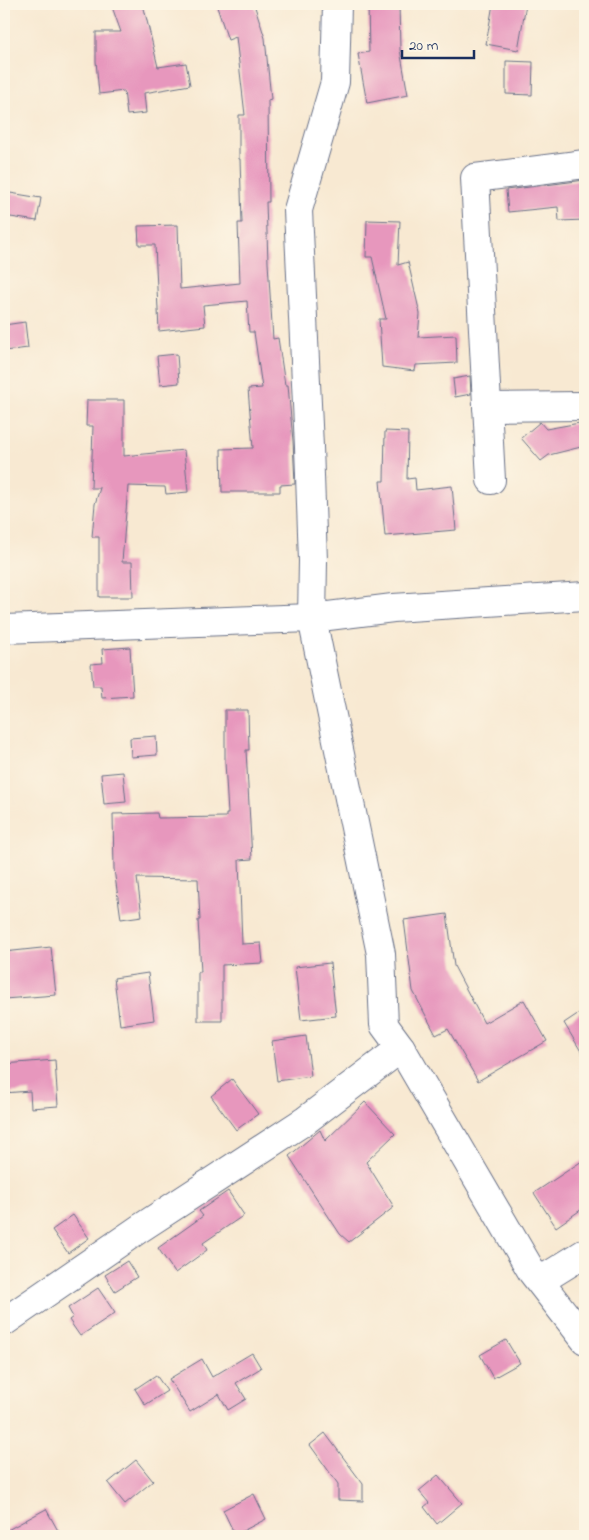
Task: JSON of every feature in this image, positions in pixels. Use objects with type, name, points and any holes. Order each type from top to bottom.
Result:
[{"type":"street","points":[[337,4],[335,82],[298,210],[313,561],[312,618],[381,954],[384,1025],[401,1048],[532,1272],[585,1340]]},
{"type":"street","points":[[491,480],[475,178],[585,164]]},
{"type":"street","points":[[487,407],[585,406]]},
{"type":"street","points":[[4,630],[312,618],[393,608],[585,596]]},
{"type":"street","points":[[4,1322],[139,1229],[306,1120],[401,1048]]},
{"type":"street","points":[[540,1281],[585,1253]]},
{"type":"building","points":[[111,4],[143,4],[158,67],[186,63],[190,85],[144,93],[146,113],[127,115],[124,91],[99,94],[96,32],[121,32]]},
{"type":"building","points":[[216,4],[254,4],[265,38],[271,99],[268,100],[269,202],[266,202],[273,339],[278,338],[285,385],[288,385],[295,484],[280,485],[280,492],[222,492],[221,449],[253,448],[248,389],[262,388],[254,332],[249,332],[247,301],[203,305],[205,326],[159,331],[155,245],[139,245],[138,226],[178,225],[180,289],[240,283],[238,223],[242,223],[239,115],[245,115],[236,37],[228,40]]},
{"type":"building","points":[[368,4],[399,4],[400,50],[408,95],[367,103],[358,54],[369,52]]},
{"type":"building","points":[[493,4],[526,4],[518,50],[486,44]]},
{"type":"building","points":[[506,61],[533,62],[532,95],[506,94]]},
{"type":"building","points":[[585,180],[585,220],[559,221],[558,207],[508,212],[506,190]]},
{"type":"building","points":[[4,192],[41,198],[37,221],[4,216]]},
{"type":"building","points":[[367,220],[400,221],[398,265],[408,262],[420,314],[418,337],[456,335],[457,363],[416,365],[415,371],[382,367],[379,319],[386,319],[372,257],[366,257]]},
{"type":"building","points":[[25,322],[28,348],[4,351],[4,325]]},
{"type":"building","points":[[177,354],[179,383],[160,385],[157,356]]},
{"type":"building","points":[[470,376],[471,394],[455,397],[453,379]]},
{"type":"building","points":[[87,400],[124,400],[124,456],[184,450],[188,492],[166,494],[165,487],[128,486],[122,562],[132,562],[133,597],[99,597],[99,537],[92,537],[95,504],[100,488],[91,488],[93,426],[86,426]]},
{"type":"building","points":[[540,422],[546,429],[585,422],[585,446],[549,455],[541,461],[521,438]]},
{"type":"building","points":[[385,431],[408,432],[407,479],[415,478],[416,490],[452,486],[456,530],[385,536],[380,481],[384,481]]},
{"type":"building","points":[[130,647],[133,696],[102,698],[101,686],[93,686],[91,664],[103,663],[102,649]]},
{"type":"building","points":[[225,710],[248,710],[249,750],[246,750],[252,859],[239,860],[242,944],[261,943],[263,963],[222,965],[222,1021],[198,1021],[198,972],[201,972],[198,879],[137,878],[142,916],[121,919],[114,869],[113,814],[157,813],[158,818],[226,817],[226,814],[228,814]]},
{"type":"building","points":[[156,736],[157,755],[131,757],[130,738]]},
{"type":"building","points":[[123,772],[126,802],[104,804],[101,774]]},
{"type":"building","points":[[447,914],[454,966],[484,1023],[524,1000],[547,1041],[478,1081],[448,1029],[436,1035],[413,991],[404,920]]},
{"type":"building","points":[[51,947],[56,995],[4,999],[4,952]]},
{"type":"building","points":[[330,963],[336,1016],[301,1020],[295,967]]},
{"type":"building","points":[[148,973],[154,1020],[120,1025],[114,978]]},
{"type":"building","points":[[585,1009],[585,1058],[564,1023]]},
{"type":"building","points":[[306,1036],[311,1076],[277,1081],[272,1041]]},
{"type":"building","points":[[55,1060],[58,1106],[31,1108],[30,1091],[4,1093],[4,1064]]},
{"type":"building","points":[[232,1079],[258,1114],[236,1130],[211,1096]]},
{"type":"building","points":[[365,1102],[395,1134],[366,1162],[394,1207],[349,1242],[340,1234],[289,1156],[320,1130],[325,1141]]},
{"type":"building","points":[[585,1159],[585,1207],[556,1227],[534,1193]]},
{"type":"building","points":[[228,1191],[244,1215],[203,1243],[207,1250],[175,1273],[158,1248],[203,1216],[199,1211]]},
{"type":"building","points":[[73,1215],[89,1238],[68,1253],[52,1230]]},
{"type":"building","points":[[127,1261],[137,1277],[115,1291],[105,1275]]},
{"type":"building","points":[[98,1288],[115,1313],[80,1336],[69,1320],[73,1317],[68,1308]]},
{"type":"building","points":[[506,1340],[520,1363],[493,1378],[480,1355]]},
{"type":"building","points":[[252,1353],[261,1368],[236,1383],[246,1399],[228,1410],[219,1394],[190,1412],[169,1379],[202,1359],[212,1377]]},
{"type":"building","points":[[156,1375],[167,1391],[145,1405],[135,1389]]},
{"type":"building","points":[[325,1433],[363,1484],[363,1501],[338,1500],[338,1484],[310,1445]]},
{"type":"building","points":[[136,1460],[153,1481],[125,1504],[108,1483]]},
{"type":"building","points":[[438,1475],[462,1503],[437,1524],[424,1507],[429,1503],[419,1491]]},
{"type":"building","points":[[254,1494],[266,1519],[235,1535],[223,1510]]},
{"type":"building","points":[[46,1509],[61,1536],[4,1536],[4,1532]]}]
